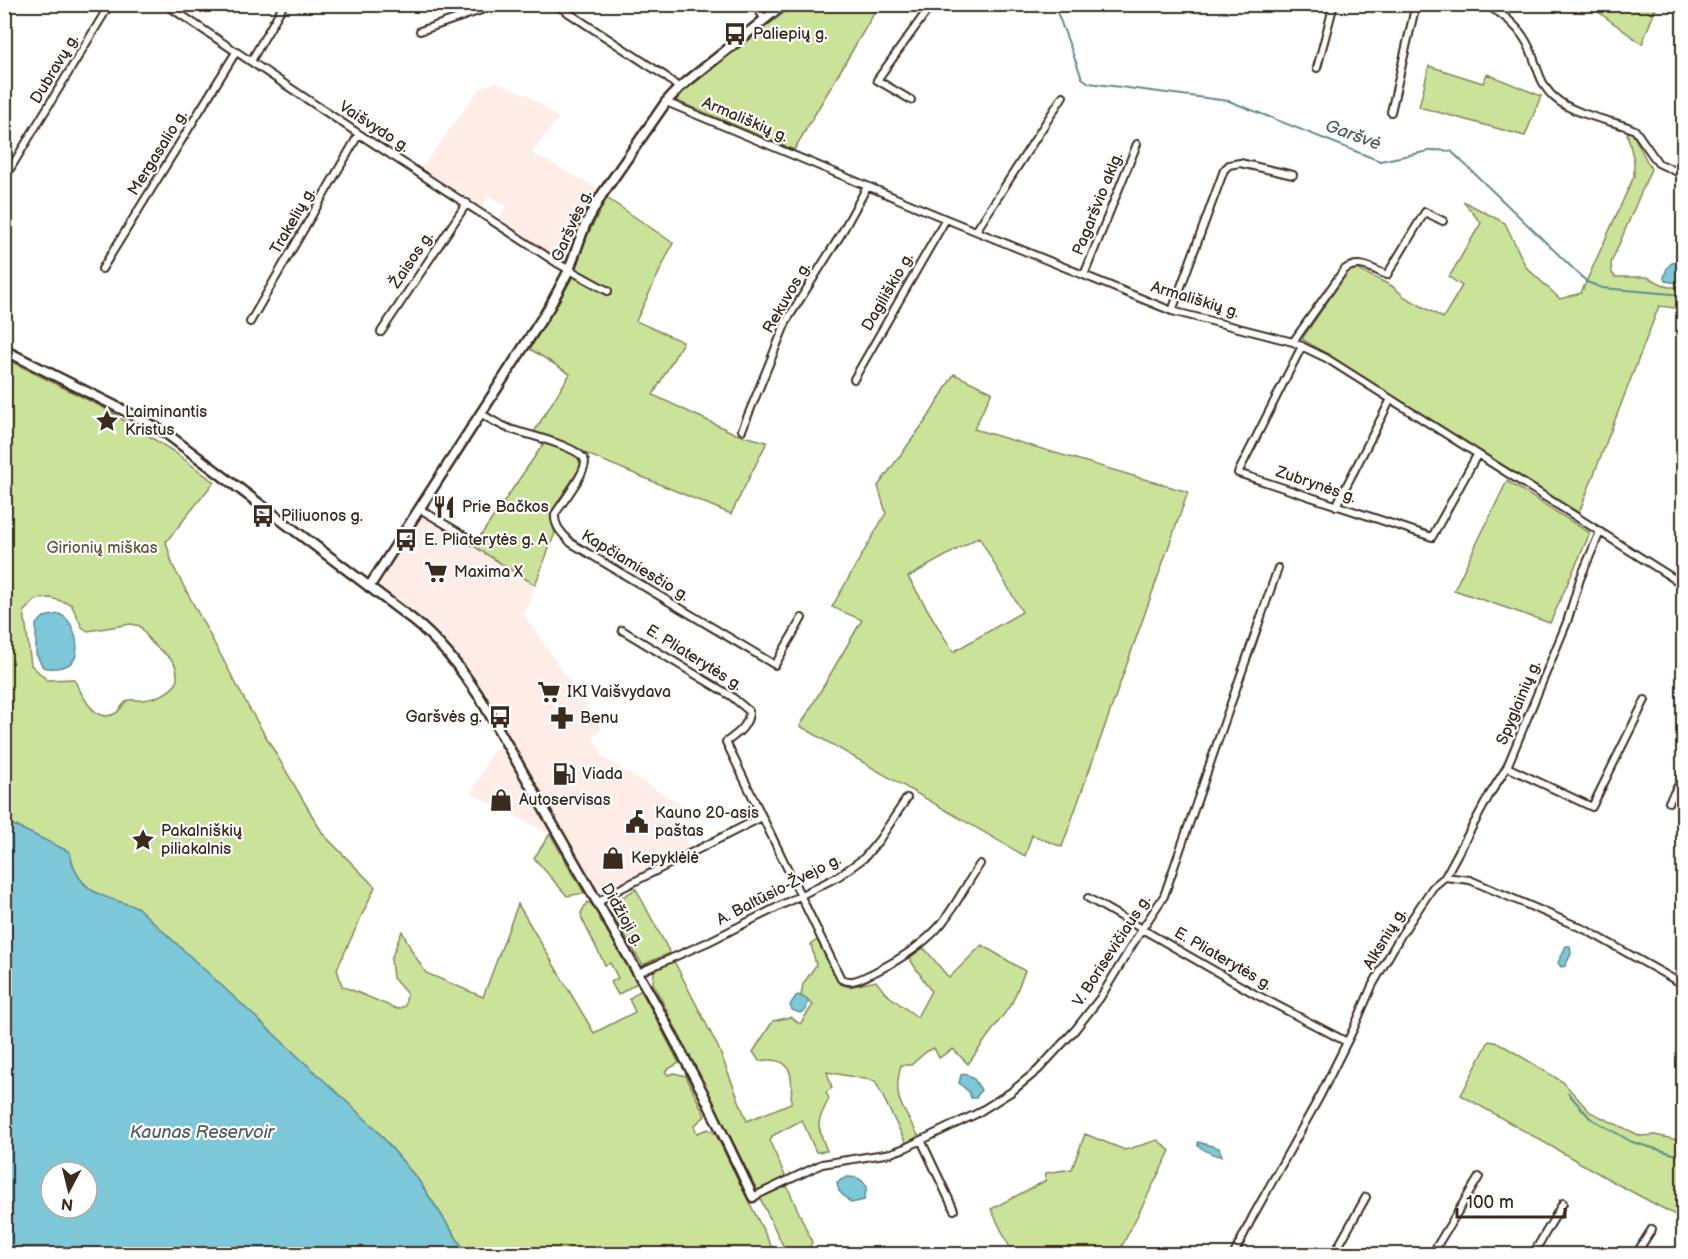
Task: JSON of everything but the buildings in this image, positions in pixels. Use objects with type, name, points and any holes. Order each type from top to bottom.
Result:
[{"type":"main road","name":"Garšvės g.","points":[[369,587],[550,306],[569,270],[585,225],[601,196],[666,102],[679,88],[784,4]]},
{"type":"main road","points":[[4,350],[129,413],[167,435],[369,587]]},
{"type":"main road","name":"Didžioji g.","points":[[369,587],[420,626],[438,643],[463,673],[485,706],[638,973],[703,1093],[753,1197]]},
{"type":"street","name":"Dubravų g.","points":[[4,179],[110,4]]},
{"type":"street","name":"Vaišvydo g.","points":[[165,4],[359,134],[569,270],[608,291]]},
{"type":"street","points":[[250,61],[284,4]]},
{"type":"street","points":[[420,31],[499,4]]},
{"type":"street","points":[[555,4],[665,76],[679,88]]},
{"type":"street","points":[[755,4],[765,20]]},
{"type":"street","points":[[911,100],[877,80],[932,4]]},
{"type":"street","points":[[1317,68],[1334,4]]},
{"type":"street","points":[[1390,112],[1416,4]]},
{"type":"street","points":[[1485,4],[1510,20],[1524,37],[1540,76],[1556,100],[1578,111],[1635,130],[1658,163],[1683,175]]},
{"type":"street","name":"Mergasalio g.","points":[[102,269],[236,52]]},
{"type":"street","points":[[976,231],[1063,96]]},
{"type":"street","name":"Armališkių g.","points":[[666,102],[867,187],[1172,311],[1302,346],[1326,358],[1683,585]]},
{"type":"street","name":"Trakelių g.","points":[[250,322],[359,134]]},
{"type":"street","name":"Pagaršvio aklg.","points":[[1084,275],[1137,144]]},
{"type":"street","points":[[1172,311],[1224,170],[1228,165],[1240,163],[1293,175]]},
{"type":"street","name":"Rekuvos g.","points":[[742,430],[787,320],[840,236],[867,187]]},
{"type":"street","name":"Žaisos g.","points":[[381,332],[467,203]]},
{"type":"street","points":[[1293,342],[1344,270],[1350,265],[1361,264],[1387,276],[1425,212],[1443,221]]},
{"type":"street","name":"Dagiliškio g.","points":[[854,379],[946,219]]},
{"type":"street","name":"Zubrynės g.","points":[[1302,346],[1238,473],[1432,537],[1477,454]]},
{"type":"street","points":[[1336,506],[1390,399]]},
{"type":"street","name":"Kapčiamiesčio g.","points":[[482,414],[501,425],[566,447],[583,457],[585,463],[581,475],[555,514],[554,522],[559,531],[572,543],[775,665],[802,618]]},
{"type":"street","points":[[420,509],[473,541]]},
{"type":"street","name":"Spyglainių g.","points":[[1445,877],[1507,767],[1559,641],[1580,579],[1600,532]]},
{"type":"street","name":"V. Borisevičiaus g.","points":[[753,1197],[822,1164],[891,1153],[988,1107],[1038,1070],[1075,1030],[1100,998],[1164,896],[1278,568]]},
{"type":"street","name":"E. Pliaterytės g.","points":[[622,630],[731,696],[749,711],[744,727],[726,742],[762,817]]},
{"type":"street","points":[[1507,767],[1592,807],[1645,700]]},
{"type":"street","points":[[1669,802],[1683,775]]},
{"type":"street","name":"A. Baltūsio-Žvejo g.","points":[[638,973],[800,897],[839,876],[864,858],[907,798]]},
{"type":"street","points":[[598,903],[610,894],[762,817],[841,979],[847,983],[881,969],[926,939],[942,922],[980,864]]},
{"type":"street","points":[[1445,877],[1470,880],[1586,930],[1683,985]]},
{"type":"street","name":"Alksnių g.","points":[[1234,1254],[1252,1216],[1320,1096],[1372,986],[1401,935],[1433,887],[1445,877]]},
{"type":"street","name":"E. Pliaterytės g.","points":[[1088,898],[1255,994],[1347,1042]]},
{"type":"street","points":[[921,1140],[954,1210]]},
{"type":"street","points":[[1432,1254],[1479,1177]]},
{"type":"street","points":[[1334,1254],[1366,1197]]},
{"type":"street","points":[[1533,1254],[1563,1203]]},
{"type":"street","points":[[1636,1254],[1652,1229]]},
{"type":"shaded area","points":[[496,82],[530,97],[558,118],[532,153],[602,191],[571,256],[566,259],[555,258],[499,220],[506,206],[489,196],[482,207],[421,169],[480,88]]},
{"type":"shaded area","points":[[422,517],[535,585],[524,615],[602,729],[593,738],[605,759],[682,805],[676,818],[691,850],[603,891],[597,891],[489,702],[462,662],[440,634],[381,586],[382,575],[418,518]]},
{"type":"shaded area","points":[[499,748],[528,791],[550,834],[471,793],[493,751]]},
{"type":"green space","points":[[794,5],[879,5],[794,150],[677,101],[678,95]]},
{"type":"green space","points":[[1589,5],[1657,5],[1642,44]]},
{"type":"green space","points":[[1429,66],[1483,83],[1487,74],[1541,96],[1525,136],[1419,107]]},
{"type":"green space","points":[[1632,132],[1651,169],[1611,263],[1612,273],[1615,277],[1647,277],[1668,287],[1683,287],[1683,309],[1659,306],[1579,513],[1302,339],[1348,271],[1355,268],[1392,286],[1405,297],[1443,318],[1462,286],[1449,277],[1481,223],[1463,201],[1505,223],[1526,267],[1560,299],[1581,293],[1634,176],[1634,161],[1627,133]]},
{"type":"green space","points":[[607,198],[673,243],[636,321],[683,342],[653,395],[736,434],[767,442],[731,514],[534,432],[570,374],[530,349],[571,280],[587,236]]},
{"type":"green space","name":"Girionių miškas","points":[[4,358],[104,408],[173,451],[214,482],[166,542],[173,566],[249,708],[323,834],[375,887],[337,969],[342,986],[397,1009],[405,1006],[407,994],[393,978],[391,959],[402,931],[426,973],[483,997],[518,904],[594,1033],[635,1012],[629,999],[641,990],[679,1063],[665,1071],[668,1075],[674,1073],[686,1076],[705,1116],[694,1126],[697,1133],[708,1129],[715,1133],[775,1254],[467,1254],[419,1181],[374,1127],[89,888],[76,873],[69,852],[5,821],[4,442],[8,432],[5,429]],"holes":[[[51,598],[71,604],[82,627],[88,631],[131,624],[140,626],[151,642],[174,663],[176,684],[157,697],[129,700],[118,712],[108,716],[95,712],[74,679],[47,680],[31,665],[24,611],[37,599]]]},
{"type":"green space","points":[[954,374],[992,392],[974,429],[1188,492],[1062,847],[1032,835],[1025,856],[800,726],[862,620],[832,607],[886,513],[878,486],[929,416]],"holes":[[[979,537],[1022,612],[953,652],[908,577]]]},
{"type":"green space","points":[[544,443],[577,455],[580,464],[579,470],[555,508],[553,524],[555,533],[535,585],[472,545]]},
{"type":"green space","points":[[1507,481],[1590,533],[1550,623],[1454,590]]},
{"type":"green space","points":[[550,834],[584,893],[567,896],[534,858]]},
{"type":"green space","points":[[636,889],[670,953],[645,964],[642,964],[612,915],[617,902]]},
{"type":"green space","points":[[587,902],[592,904],[637,983],[618,995],[611,982],[618,978],[610,963],[605,965],[582,919],[581,913]]},
{"type":"green space","points":[[817,940],[840,984],[849,987],[876,981],[885,993],[917,1017],[931,991],[911,961],[911,957],[919,949],[925,949],[949,978],[982,945],[1025,971],[1012,1003],[968,1064],[953,1049],[939,1058],[934,1048],[911,1065],[901,1065],[898,1094],[903,1109],[918,1135],[916,1138],[906,1143],[875,1081],[827,1072],[832,1088],[826,1092],[829,1099],[821,1114],[819,1125],[827,1151],[816,1152],[802,1120],[772,1136],[770,1142],[786,1178],[757,1190],[653,983],[654,971],[674,961],[718,1047],[747,1121],[791,1103],[789,1070],[779,1061],[759,1061],[753,1052],[773,1021],[791,1017],[800,1024],[813,1005],[801,996],[803,984],[816,965],[811,944]]},
{"type":"green space","points":[[1489,1041],[1499,1043],[1563,1082],[1590,1112],[1641,1136],[1655,1135],[1683,1141],[1683,1219],[1461,1095]]},
{"type":"green space","points":[[1085,1134],[1125,1150],[1158,1140],[1170,1151],[1118,1254],[1013,1254],[991,1209],[1045,1181],[1046,1173],[1072,1169]]},
{"type":"green space","points":[[787,1186],[812,1242],[807,1254],[787,1254],[761,1200],[761,1197]]},
{"type":"water","points":[[1678,261],[1682,268],[1677,283],[1665,281],[1668,267]]},
{"type":"water","points":[[59,614],[68,621],[74,631],[77,644],[76,655],[67,665],[57,668],[43,667],[36,654],[36,624],[44,617]]},
{"type":"water","name":"Kaunas Reservoir","points":[[5,821],[70,852],[78,876],[93,891],[137,907],[374,1127],[419,1181],[467,1254],[5,1254]]},
{"type":"water","points":[[1566,946],[1570,946],[1571,954],[1565,966],[1561,967],[1558,963]]},
{"type":"water","points":[[798,995],[807,999],[808,1002],[806,1010],[800,1013],[792,1010],[790,1005]]},
{"type":"water","points":[[966,1074],[974,1079],[981,1090],[976,1098],[971,1098],[969,1092],[959,1083],[961,1075]]},
{"type":"water","points":[[1198,1142],[1219,1148],[1222,1156],[1203,1149],[1198,1146]]},
{"type":"water","points":[[847,1177],[854,1177],[865,1184],[867,1187],[864,1200],[851,1203],[839,1191],[837,1182]]},
{"type":"waterway","name":"Garšvė","points":[[1054,4],[1082,78],[1089,83],[1229,101],[1380,161],[1434,150],[1451,151],[1587,282],[1602,288],[1684,295]]},
{"type":"waterway","name":"Garšvė","points":[[1568,1093],[1590,1118],[1632,1142],[1684,1157]]},
{"type":"place","name":"Paliepių g.","points":[[735,34]]},
{"type":"place","name":"Laiminantis Kristus","points":[[107,421]]},
{"type":"place","name":"Prie Bačkos","points":[[444,507]]},
{"type":"place","name":"Piliuonos g.","points":[[263,516]]},
{"type":"place","name":"E. Pliaterytės g. A","points":[[406,540]]},
{"type":"place","name":"Maxima X","points":[[436,572]]},
{"type":"place","name":"IKI Vaišvydava","points":[[549,692]]},
{"type":"place","name":"Garšvės g.","points":[[500,717]]},
{"type":"place","name":"Benu","points":[[562,718]]},
{"type":"place","name":"Viada","points":[[564,774]]},
{"type":"place","name":"Autoservisas","points":[[501,800]]},
{"type":"place","name":"Kauno 20-asis paštas","points":[[637,822]]},
{"type":"place","name":"Pakalniškių piliakalnis","points":[[143,840]]},
{"type":"place","name":"Kepyklėlė","points":[[613,858]]}]
